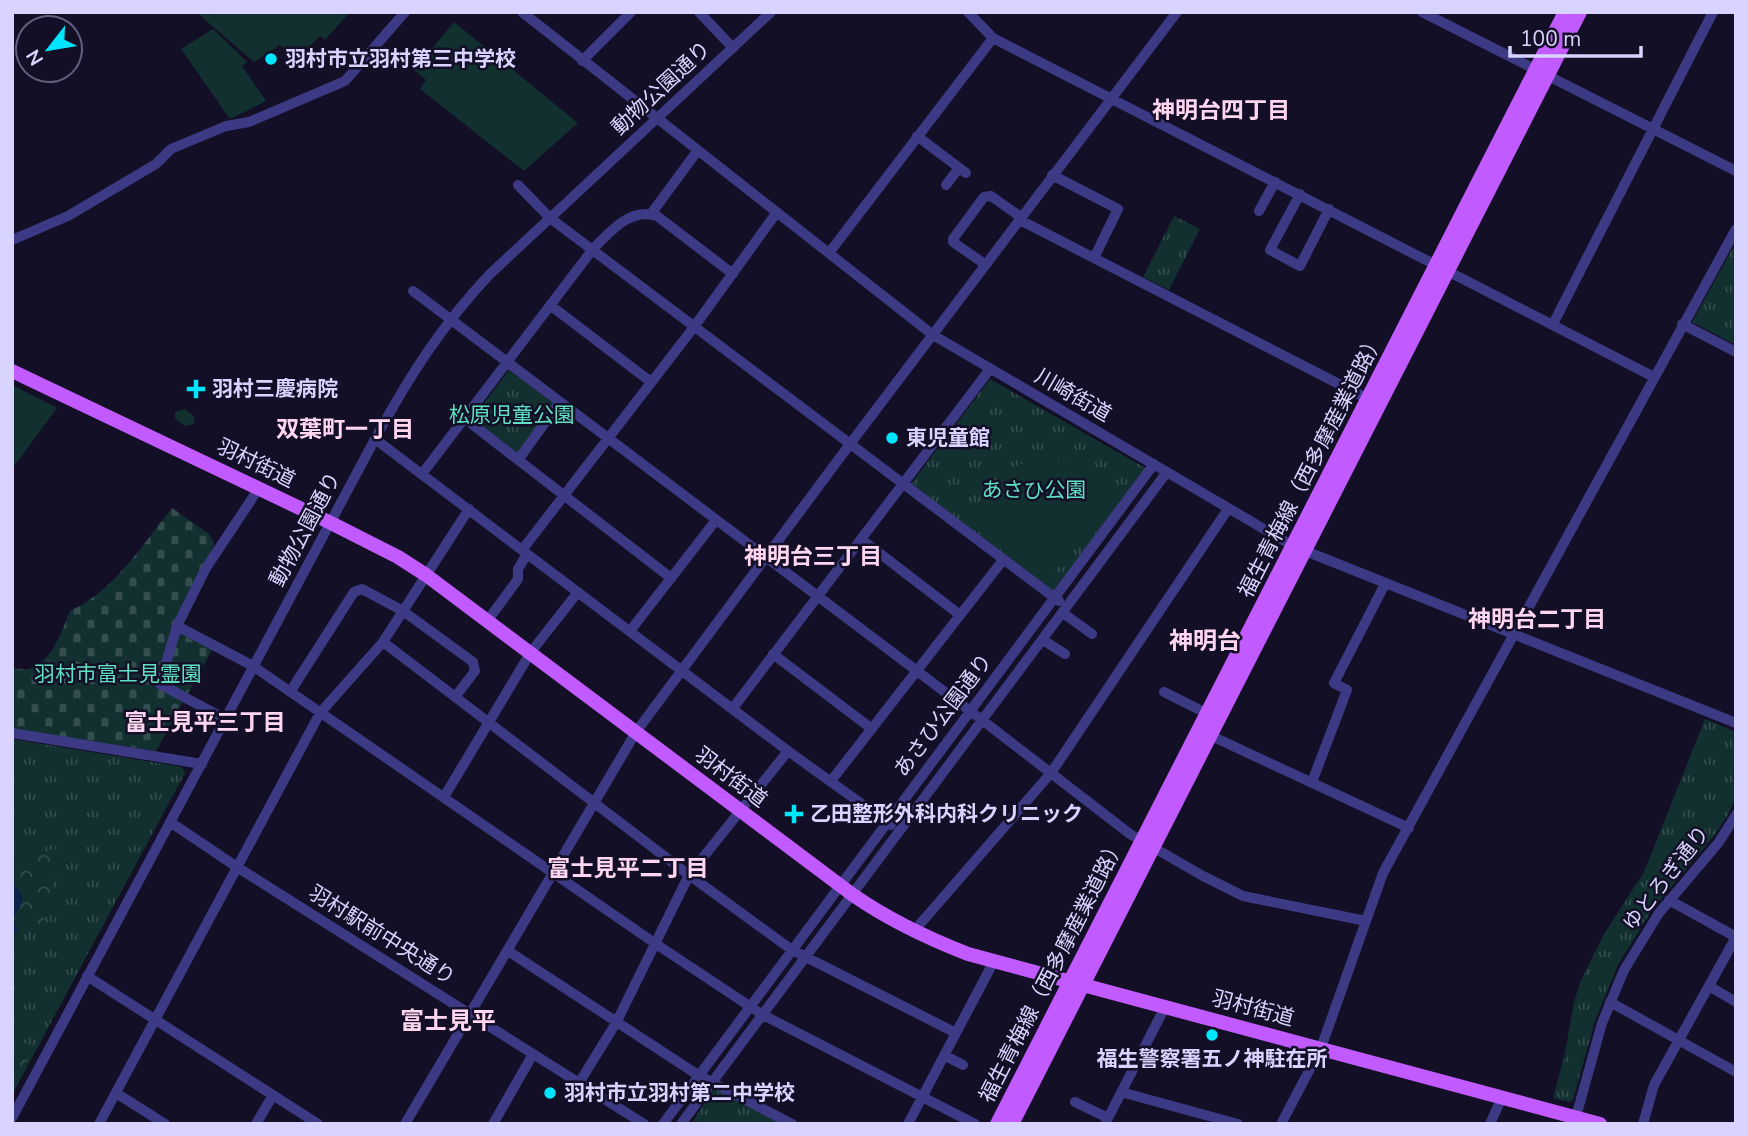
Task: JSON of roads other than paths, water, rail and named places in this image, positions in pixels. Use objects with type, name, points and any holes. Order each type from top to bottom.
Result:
[{"type":"main road","name":"福生青梅線（西多摩産業道路）","points":[[1542,72],[1565,12]]},
{"type":"main road","name":"福生青梅線（西多摩産業道路）","points":[[997,1124],[1069,980],[1147,844],[1542,72],[1580,12]]},
{"type":"main road","name":"羽村街道","points":[[12,371],[398,557],[488,620],[847,890],[884,916],[914,931],[968,954],[1502,1097],[1575,1121],[1600,1124]]},
{"type":"main road","name":"福生青梅線（西多摩産業道路）","points":[[1204,733],[1208,714],[1299,548]]},
{"type":"main road","name":"福生青梅線（西多摩産業道路）","points":[[1012,1124],[1085,985],[1147,844]]},
{"type":"street","points":[[12,240],[68,216],[156,164],[171,149],[226,126],[249,122],[345,80],[405,12]]},
{"type":"street","name":"川崎街道","points":[[522,12],[933,335],[1228,509],[1299,548],[1736,723]]},
{"type":"street","points":[[582,61],[631,12]]},
{"type":"street","points":[[699,12],[733,48]]},
{"type":"street","name":"動物公園通り","points":[[12,1118],[375,439],[423,355],[450,319],[490,274],[771,12]]},
{"type":"street","points":[[968,12],[993,38],[1654,377]]},
{"type":"street","points":[[405,1124],[636,732],[1177,12]]},
{"type":"street","points":[[1422,12],[1736,171]]},
{"type":"street","points":[[1553,324],[1713,12]]},
{"type":"street","points":[[829,253],[993,38]]},
{"type":"street","points":[[917,136],[963,170],[946,185]]},
{"type":"street","points":[[650,214],[698,150]]},
{"type":"street","points":[[1052,175],[1118,209],[1094,258]]},
{"type":"street","points":[[1259,211],[1275,182]]},
{"type":"street","points":[[517,185],[550,218],[1054,598],[1092,634]]},
{"type":"street","points":[[1300,194],[1270,250],[1300,266],[1329,209]]},
{"type":"street","points":[[986,265],[953,242],[953,239],[984,197],[991,196],[1021,219],[1373,402]]},
{"type":"street","points":[[488,620],[519,579],[518,569],[524,552],[564,495],[694,327],[777,212]]},
{"type":"street","points":[[422,474],[593,249],[616,225],[631,217],[650,214],[657,216],[733,274]]},
{"type":"street","points":[[1281,1124],[1321,1048],[1380,879],[1736,229]]},
{"type":"street","points":[[413,291],[1147,844],[1244,896],[1366,921]]},
{"type":"street","points":[[550,305],[651,382]]},
{"type":"street","points":[[1682,324],[1736,352]]},
{"type":"street","points":[[733,708],[989,369]]},
{"type":"street","points":[[519,460],[559,403]]},
{"type":"street","points":[[464,418],[671,578]]},
{"type":"street","points":[[375,439],[788,751],[899,831]]},
{"type":"street","name":"あさひ公園通り","points":[[681,1124],[806,958],[887,822],[1154,464]]},
{"type":"street","name":"あさひ公園通り","points":[[663,1124],[792,950],[899,831],[1167,472]]},
{"type":"street","points":[[225,719],[160,684],[177,626],[206,568],[259,488]]},
{"type":"street","points":[[99,1124],[320,713],[383,642],[469,509]]},
{"type":"street","points":[[914,931],[1051,773],[1228,509]]},
{"type":"street","points":[[630,631],[716,520]]},
{"type":"street","points":[[861,539],[960,615]]},
{"type":"street","points":[[831,781],[1003,560]]},
{"type":"street","points":[[1312,782],[1347,690],[1334,683],[1385,584]]},
{"type":"street","points":[[290,692],[354,592],[362,589],[403,611],[473,662],[475,671],[456,696]]},
{"type":"street","points":[[444,797],[531,652],[578,592]]},
{"type":"street","points":[[177,626],[253,666],[763,1015],[975,1124]]},
{"type":"street","points":[[1043,640],[1065,654]]},
{"type":"street","points":[[383,642],[792,950],[956,1032]]},
{"type":"street","points":[[774,654],[872,729]]},
{"type":"street","points":[[1164,692],[1208,714]]},
{"type":"street","points":[[12,733],[202,764]]},
{"type":"street","points":[[1204,733],[1409,828]]},
{"type":"street","points":[[579,1083],[616,1023],[689,875],[788,751]]},
{"type":"street","name":"ゆとろぎ通り","points":[[1575,1121],[1610,1002],[1634,951],[1669,900],[1719,842],[1736,814]]},
{"type":"street","name":"羽村駅前中央通り","points":[[170,822],[644,1124]]},
{"type":"street","points":[[1643,1124],[1654,1085],[1736,937],[1669,900]]},
{"type":"street","points":[[508,951],[698,1075],[788,1123]]},
{"type":"street","points":[[908,1124],[994,961]]},
{"type":"street","points":[[87,976],[318,1124]]},
{"type":"street","points":[[1709,986],[1736,1002]]},
{"type":"street","points":[[1610,1002],[1736,1072]]},
{"type":"street","points":[[1075,1102],[1106,1121],[1165,1006]]},
{"type":"street","points":[[493,1124],[533,1054]]},
{"type":"street","points":[[944,1055],[963,1065]]},
{"type":"street","points":[[1121,1092],[1238,1124]]},
{"type":"street","points":[[116,1093],[164,1124]]},
{"type":"street","points":[[256,1124],[273,1095]]},
{"type":"street","points":[[1490,1124],[1502,1097]]},
{"type":"water","points":[[12,883],[23,898],[13,920],[18,931],[14,935],[12,935]]},
{"type":"place","name":"羽村市立羽村第三中学校","points":[[271,59]]},
{"type":"place","name":"羽村三慶病院","points":[[196,389]]},
{"type":"place","name":"東児童館","points":[[892,438]]},
{"type":"place","name":"乙田整形外科内科クリニック","points":[[794,814]]},
{"type":"place","name":"福生警察署五ノ神駐在所","points":[[1212,1035]]},
{"type":"place","name":"羽村市立羽村第二中学校","points":[[550,1093]]},
{"type":"district","name":"神明台四丁目","points":[[1221,110]]},
{"type":"district","name":"双葉町一丁目","points":[[345,429]]},
{"type":"district","name":"神明台三丁目","points":[[813,556]]},
{"type":"district","name":"神明台二丁目","points":[[1537,619]]},
{"type":"district","name":"神明台","points":[[1205,641]]},
{"type":"district","name":"富士見平三丁目","points":[[205,722]]},
{"type":"district","name":"富士見平二丁目","points":[[628,868]]},
{"type":"district","name":"富士見平","points":[[448,1021]]},
{"type":"park label","name":"松原児童公園","points":[[512,415]]},
{"type":"park label","name":"あさひ公園","points":[[1034,490]]},
{"type":"park label","name":"羽村市富士見霊園","points":[[118,674]]}]
